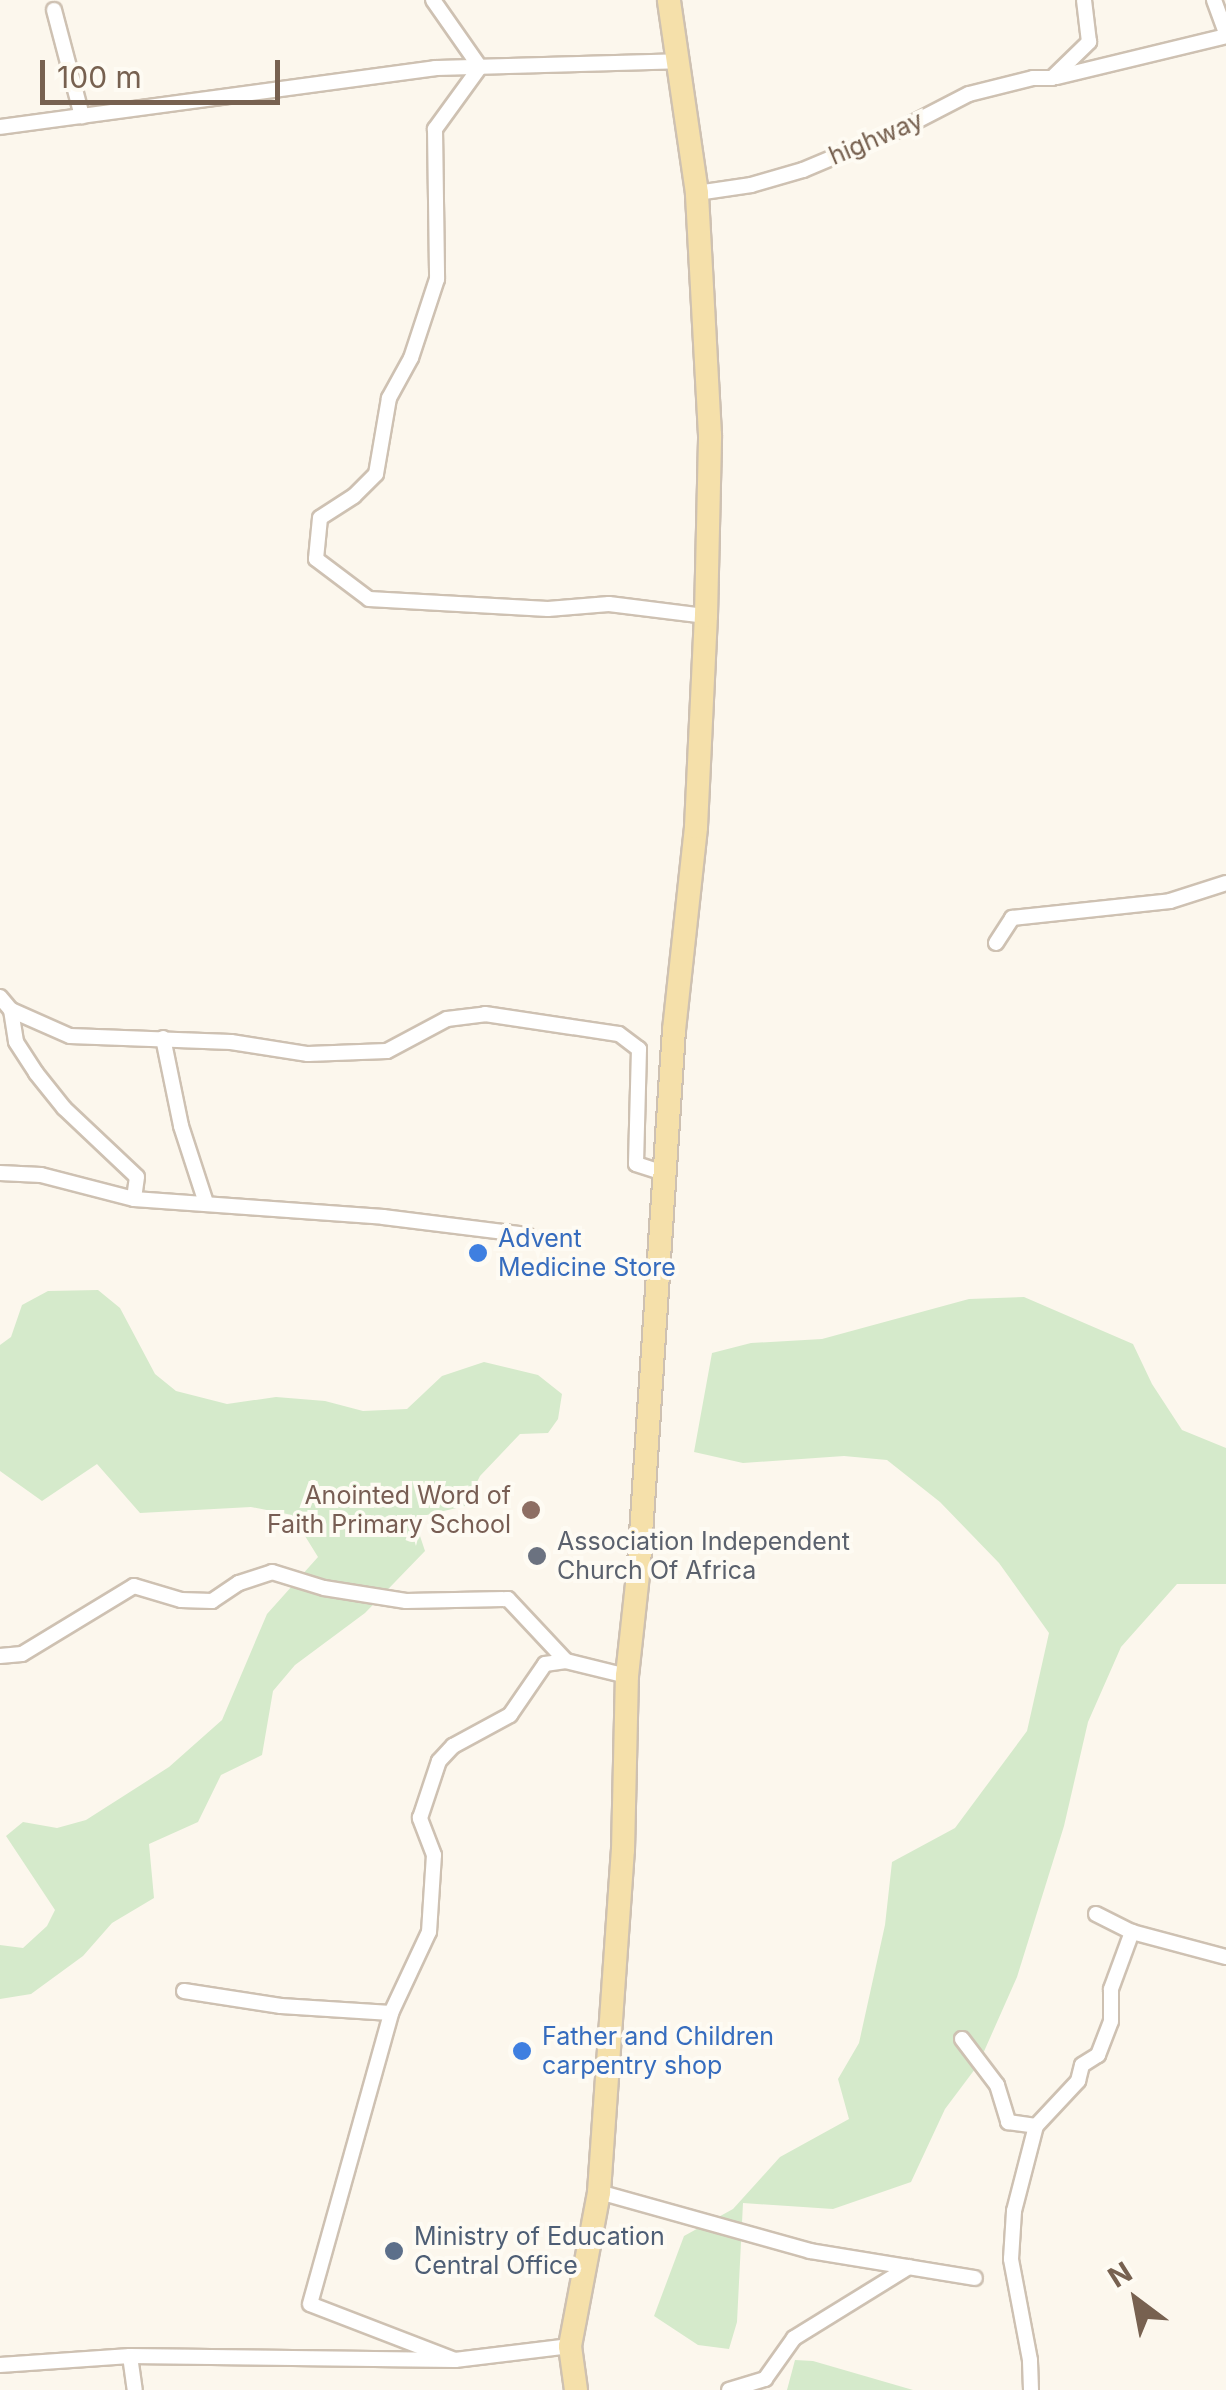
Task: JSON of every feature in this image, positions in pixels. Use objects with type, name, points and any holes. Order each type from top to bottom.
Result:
[{"type":"main road","points":[[576,2390],[570,2346],[599,2192],[624,1850],[626,1676],[639,1565],[664,1173],[696,828],[706,616],[710,435],[696,192],[669,0]]},
{"type":"street","points":[[433,0],[480,67]]},
{"type":"street","points":[[1052,78],[1089,42],[1084,0]]},
{"type":"street","name":"highway","points":[[696,192],[751,185],[802,170],[903,128],[969,94],[1033,78],[1052,78],[1226,34],[1214,0]]},
{"type":"street","points":[[54,10],[82,116]]},
{"type":"street","points":[[0,127],[435,68],[680,61]]},
{"type":"street","points":[[480,67],[435,129],[432,166],[439,211],[437,279],[412,358],[389,398],[376,474],[354,496],[320,518],[316,559],[369,600],[548,609],[610,604],[706,616]]},
{"type":"street","points":[[996,943],[1012,918],[1170,901],[1226,882]]},
{"type":"street","points":[[0,997],[11,1010],[70,1036],[162,1038],[308,1054],[387,1051],[447,1019],[486,1014],[619,1034],[639,1049],[636,1164],[664,1173]]},
{"type":"street","points":[[11,1010],[16,1042],[36,1073],[64,1108],[137,1177],[134,1199]]},
{"type":"street","points":[[162,1038],[181,1126],[206,1203]]},
{"type":"street","points":[[0,1173],[40,1175],[134,1199],[527,1235]]},
{"type":"street","points":[[0,1656],[22,1654],[134,1586],[181,1600],[212,1601],[239,1583],[272,1572],[324,1588],[406,1600],[508,1600],[566,1660]]},
{"type":"street","points":[[455,2360],[310,2304],[391,2013],[429,1932],[434,1855],[420,1818],[439,1761],[453,1746],[510,1714],[545,1664],[566,1660],[626,1676]]},
{"type":"street","points":[[1096,1914],[1132,1932],[1226,1957]]},
{"type":"street","points":[[1031,2390],[1030,2360],[1010,2259],[1014,2211],[1036,2126],[1078,2081],[1082,2064],[1098,2055],[1111,2020],[1111,1989],[1132,1932]]},
{"type":"street","points":[[184,1991],[281,2006],[391,2013]]},
{"type":"street","points":[[962,2039],[997,2085],[1008,2122],[1036,2126]]},
{"type":"street","points":[[599,2192],[810,2251],[975,2278]]},
{"type":"street","points":[[729,2390],[765,2379],[794,2338],[909,2268]]},
{"type":"street","points":[[0,2365],[130,2356],[455,2360],[570,2346]]},
{"type":"street","points":[[130,2356],[135,2390]]},
{"type":"green space","points":[[98,1290],[120,1308],[155,1374],[176,1391],[227,1404],[276,1397],[325,1401],[363,1411],[407,1409],[442,1376],[484,1362],[538,1375],[562,1394],[558,1419],[548,1433],[520,1434],[480,1476],[465,1506],[414,1518],[425,1551],[365,1613],[295,1665],[273,1691],[262,1755],[221,1775],[198,1822],[149,1844],[154,1898],[112,1923],[83,1956],[31,1994],[0,1999],[0,1945],[23,1948],[47,1926],[55,1910],[6,1836],[23,1822],[57,1828],[86,1820],[169,1767],[222,1720],[267,1614],[318,1557],[292,1515],[251,1507],[140,1513],[97,1464],[42,1501],[0,1471],[0,1345],[11,1337],[22,1305],[48,1291]]},
{"type":"green space","points":[[1024,1297],[1133,1344],[1152,1384],[1182,1430],[1226,1448],[1226,1584],[1177,1584],[1121,1647],[1088,1722],[1064,1826],[1017,1977],[978,2065],[945,2109],[911,2182],[833,2209],[743,2203],[737,2322],[729,2349],[698,2345],[654,2316],[684,2236],[733,2209],[780,2157],[849,2119],[838,2079],[859,2043],[885,1925],[892,1862],[955,1828],[1027,1731],[1049,1633],[999,1563],[940,1502],[887,1460],[844,1456],[743,1463],[694,1452],[712,1353],[751,1343],[822,1339],[969,1299]]},
{"type":"green space","points":[[795,2360],[813,2361],[913,2390],[787,2390]]},
{"type":"place","name":"Advent Medicine Store","points":[[478,1253]]},
{"type":"place","name":"Anointed Word of Faith Primary School","points":[[531,1510]]},
{"type":"place","name":"Association Independent Church Of Africa","points":[[537,1556]]},
{"type":"place","name":"Father and Children carpentry shop","points":[[522,2051]]},
{"type":"place","name":"Ministry of Education Central Office","points":[[394,2251]]}]
